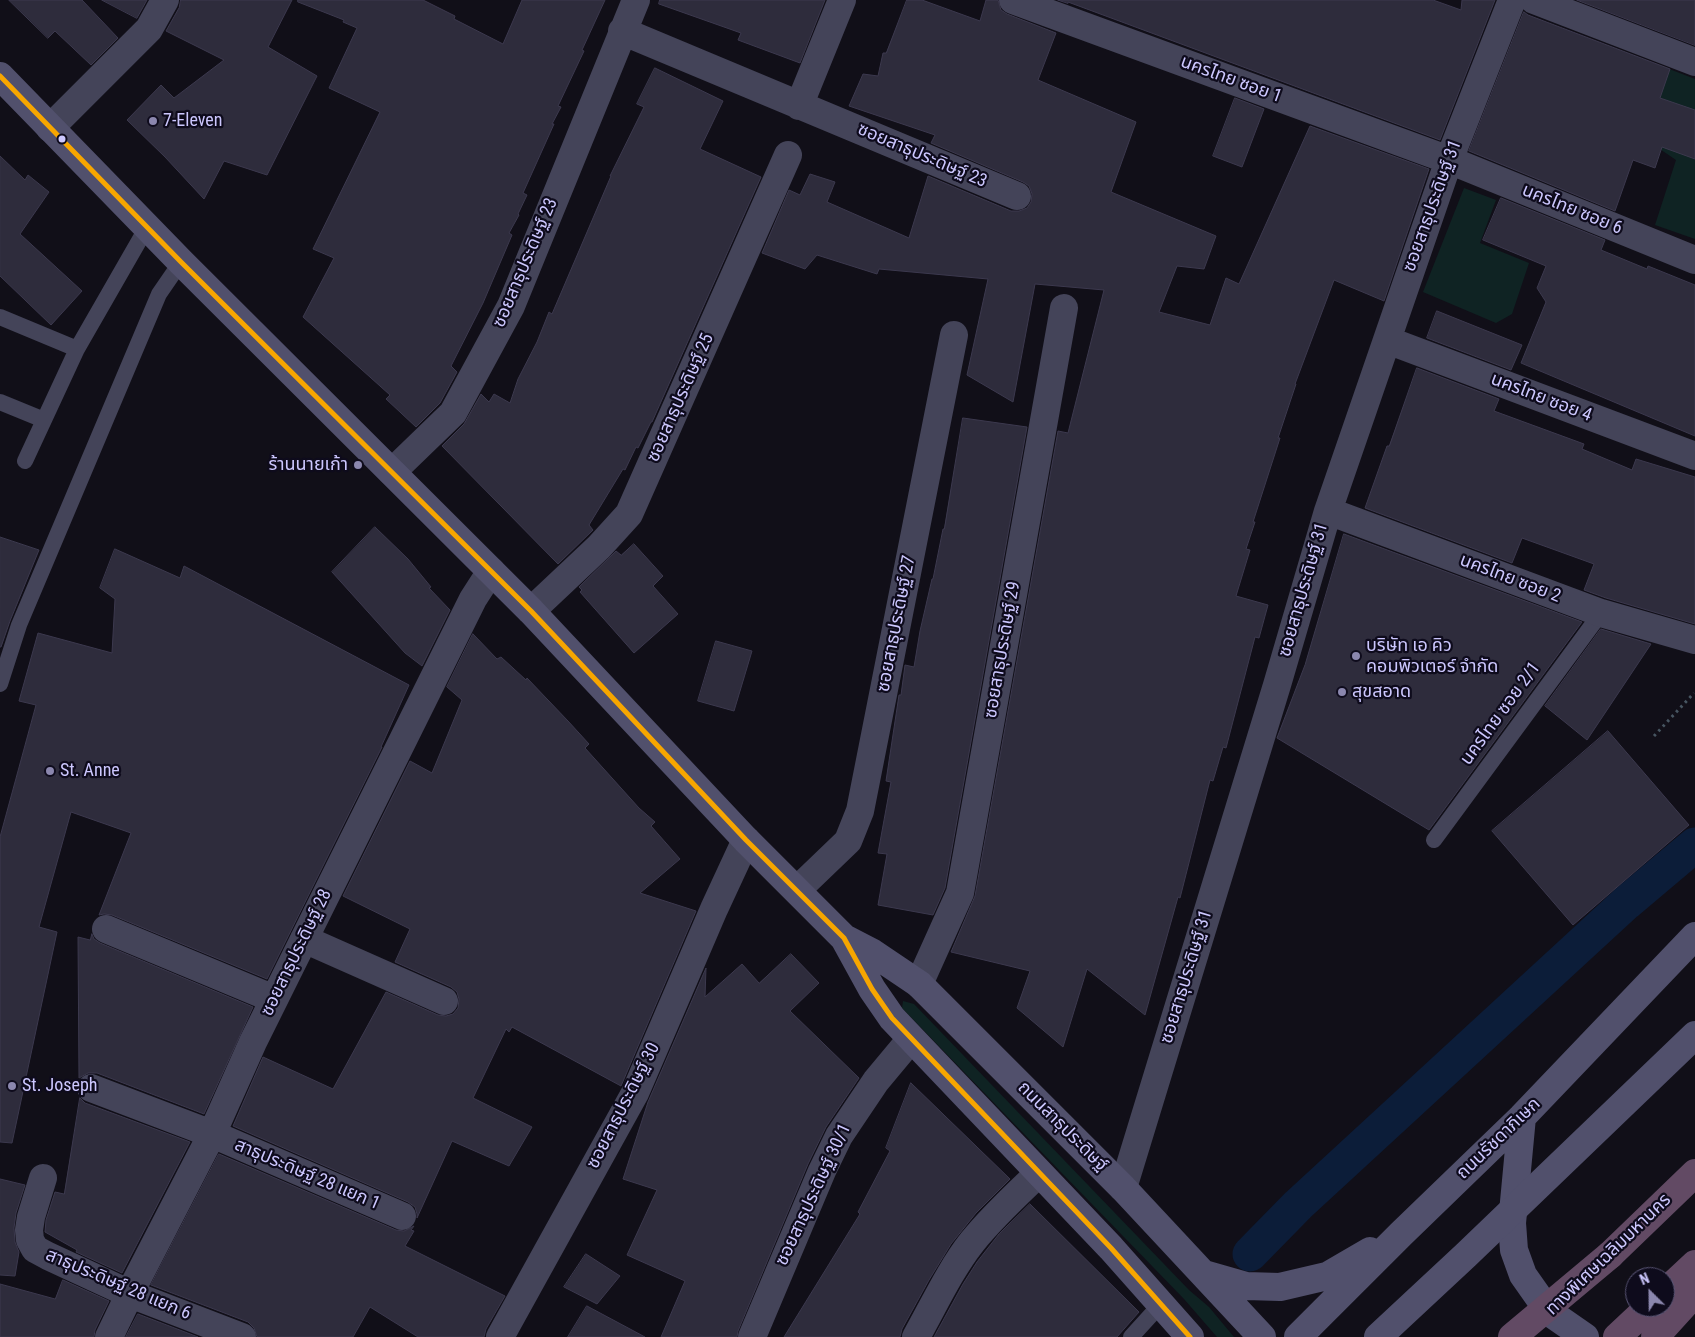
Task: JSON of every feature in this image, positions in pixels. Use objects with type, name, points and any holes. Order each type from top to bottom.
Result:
[{"type":"highway","name":"ทางพิเศษเฉลิมมหานคร","points":[[1524,1337],[1695,1173]]},
{"type":"highway","points":[[1512,1337],[1610,1255]]},
{"type":"highway","points":[[1675,1283],[1695,1264]]},
{"type":"highway","points":[[1655,1337],[1695,1293]]},
{"type":"highway","points":[[1617,1337],[1638,1317]]},
{"type":"main road","name":"ถนนสาธุประดิษฐ์","points":[[0,76],[146,227],[531,611],[746,840],[844,938],[872,989],[892,1018],[1111,1248],[1176,1325]]},
{"type":"main road","name":"ถนนรัชดาภิเษก","points":[[1298,1337],[1522,1117],[1695,936]]},
{"type":"main road","name":"ถนนสาธุประดิษฐ์","points":[[844,938],[873,953],[919,984],[1123,1188],[1262,1337]]},
{"type":"main road","points":[[1378,1337],[1695,1035]]},
{"type":"main road","points":[[1522,1117],[1512,1223],[1514,1250],[1523,1275],[1549,1312],[1585,1337]]},
{"type":"main road","points":[[1204,1274],[1246,1286],[1280,1287],[1328,1276],[1401,1234]]},
{"type":"street","points":[[50,128],[149,29],[165,0]]},
{"type":"street","name":"ซอยสาธุประดิษฐ์ 23","points":[[392,472],[453,413],[511,306],[636,0]]},
{"type":"street","points":[[799,106],[842,0]]},
{"type":"street","name":"นครไทย ซอย 1","points":[[1014,0],[1449,160]]},
{"type":"street","name":"ซอยสาธุประดิษฐ์ 31","points":[[1123,1188],[1277,685],[1328,510],[1449,160],[1512,0]]},
{"type":"street","points":[[1534,0],[1695,62]]},
{"type":"street","name":"ซอยสาธุประดิษฐ์ 23","points":[[622,31],[1017,196]]},
{"type":"street","name":"ซอยสาธุประดิษฐ์ 25","points":[[531,611],[599,547],[629,514],[788,155]]},
{"type":"street","name":"นครไทย ซอย 6","points":[[1449,160],[1695,260]]},
{"type":"street","name":"ซอยสาธุประดิษฐ์ 29","points":[[919,984],[960,893],[1064,308]]},
{"type":"street","name":"ซอยสาธุประดิษฐ์ 27","points":[[796,890],[848,841],[860,811],[954,336]]},
{"type":"street","name":"นครไทย ซอย 4","points":[[1386,340],[1695,456]]},
{"type":"street","name":"นครไทย ซอย 2","points":[[1328,510],[1601,613],[1695,640]]},
{"type":"street","name":"ซอยสาธุประดิษฐ์ 28","points":[[109,1337],[212,1134],[253,1042],[473,598],[491,571]]},
{"type":"street","name":"ซอยสาธุประดิษฐ์ 30","points":[[500,1337],[635,1093],[714,908],[746,840]]},
{"type":"street","points":[[106,929],[274,999]]},
{"type":"street","points":[[304,939],[444,1001]]},
{"type":"street","name":"ซอยสาธุประดิษฐ์ 30/1","points":[[752,1337],[822,1171],[839,1136],[876,1081],[911,1039]]},
{"type":"street","name":"สาธุประดิษฐ์ 28 แยก 1","points":[[92,1088],[212,1134],[402,1216]]},
{"type":"street","points":[[916,1337],[953,1270],[971,1243],[993,1218],[1039,1173]]},
{"type":"street","name":"สาธุประดิษฐ์ 28 แยก 6","points":[[43,1178],[29,1230],[30,1240],[35,1249],[130,1294],[242,1337]]},
{"type":"lane","points":[[25,461],[77,349],[146,227]]},
{"type":"lane","points":[[0,684],[19,625],[155,303],[181,262]]},
{"type":"lane","points":[[0,317],[77,349]]},
{"type":"lane","points":[[0,402],[44,420]]},
{"type":"lane","name":"นครไทย ซอย 2/1","points":[[1434,840],[1601,613]]},
{"type":"lane","points":[[1131,1337],[1176,1325]]},
{"type":"path","points":[[1654,736],[1694,693]]},
{"type":"green space","points":[[1659,65],[1695,79],[1695,239],[1655,225],[1676,160],[1648,141]]},
{"type":"green space","points":[[1464,188],[1496,200],[1480,243],[1529,263],[1512,314],[1496,323],[1423,292]]},
{"type":"green space","points":[[903,1001],[914,1004],[1189,1290],[1209,1307],[1234,1337],[1217,1337],[1184,1299],[902,1008]]},
{"type":"building","points":[[9,0],[82,0],[118,38],[91,65],[55,31],[48,38]]},
{"type":"building","points":[[102,0],[147,0],[137,18]]},
{"type":"building","points":[[181,0],[292,0],[268,47],[317,76],[267,175],[224,161],[204,199],[127,120],[161,85],[174,98],[224,60],[166,31],[179,8]]},
{"type":"building","points":[[298,0],[423,0],[455,16],[454,19],[503,44],[522,0],[605,0],[558,106],[561,107],[523,193],[527,195],[509,233],[512,235],[483,303],[451,366],[457,372],[440,403],[416,427],[386,399],[390,395],[303,317],[334,258],[313,249],[380,112],[329,88],[357,28],[343,22],[344,20],[298,2]]},
{"type":"building","points":[[660,0],[825,0],[800,63],[738,40],[741,33],[659,4]]},
{"type":"building","points":[[907,0],[922,0],[980,21],[986,0],[998,0],[1001,10],[1007,14],[1056,33],[1038,80],[1136,122],[1111,192],[1216,236],[1204,269],[1177,266],[1159,312],[1210,325],[1226,278],[1239,284],[1310,126],[1429,169],[1384,301],[1334,280],[1295,384],[1253,522],[1255,522],[1246,549],[1250,550],[1236,596],[1268,605],[1259,638],[1255,637],[1226,748],[1223,747],[1213,781],[1210,780],[1180,898],[1178,897],[1145,1015],[1087,969],[1063,1047],[1017,1008],[1030,971],[951,952],[975,896],[1058,431],[1068,433],[1104,290],[1035,284],[1013,402],[967,375],[988,279],[879,269],[877,274],[817,255],[805,269],[762,253],[789,190],[800,195],[810,174],[835,182],[827,202],[909,238],[928,176],[1011,211],[1027,208],[1031,202],[1032,194],[1029,186],[931,143],[935,135],[849,106],[863,74],[878,76],[883,53],[886,53]]},
{"type":"building","points":[[1058,0],[1433,0],[1461,10],[1462,0],[1495,0],[1440,140],[1068,2]]},
{"type":"building","points":[[1577,0],[1695,0],[1695,45]]},
{"type":"building","points":[[1524,12],[1670,69],[1660,98],[1695,110],[1695,159],[1662,147],[1655,168],[1633,160],[1615,211],[1469,151]]},
{"type":"building","points":[[655,68],[723,101],[700,149],[761,177],[652,422],[638,448],[636,447],[625,470],[623,469],[589,525],[593,530],[558,564],[442,446],[464,424],[481,394],[489,402],[494,394],[510,403],[518,379],[537,342],[549,312],[552,314],[610,176],[644,107],[637,104]]},
{"type":"building","points":[[1235,98],[1264,109],[1242,167],[1213,156]]},
{"type":"building","points":[[0,156],[25,180],[28,175],[49,192],[20,234],[82,291],[51,325],[0,276]]},
{"type":"building","points":[[1501,198],[1605,240],[1601,250],[1647,269],[1648,266],[1695,285],[1695,436],[1521,363],[1546,302],[1537,288],[1546,266],[1483,240]]},
{"type":"building","points":[[1437,311],[1522,345],[1511,370],[1427,338]]},
{"type":"building","points":[[1417,368],[1499,399],[1494,411],[1584,444],[1582,449],[1632,470],[1636,459],[1695,477],[1695,624],[1584,590],[1594,564],[1522,538],[1512,563],[1365,508]]},
{"type":"building","points":[[963,418],[1027,427],[945,888],[933,915],[878,905],[887,854],[878,853],[891,782],[886,781],[899,695],[901,695],[905,665],[914,667],[920,631],[944,529]]},
{"type":"building","points":[[375,527],[408,559],[431,587],[429,588],[450,610],[422,666],[405,653],[332,572]]},
{"type":"building","points":[[1344,534],[1582,622],[1429,830],[1277,738],[1305,665]]},
{"type":"building","points":[[0,537],[39,550],[1,647],[0,647]]},
{"type":"building","points":[[634,544],[663,576],[653,586],[678,614],[634,653],[580,592],[582,590],[579,587],[616,551],[621,555]]},
{"type":"building","points":[[115,549],[180,578],[184,566],[409,685],[382,747],[267,979],[112,915],[99,915],[131,833],[71,812],[39,927],[57,932],[12,1143],[0,1142],[0,837],[36,705],[19,701],[38,633],[112,653],[115,599],[100,588]]},
{"type":"building","points":[[1601,629],[1651,644],[1587,740],[1545,706]]},
{"type":"building","points":[[473,634],[497,659],[501,657],[526,680],[527,678],[568,721],[589,744],[585,748],[639,808],[655,822],[651,826],[680,859],[640,893],[696,911],[621,1086],[512,1027],[509,1032],[506,1029],[473,1098],[532,1127],[509,1166],[452,1141],[417,1218],[415,1207],[408,1202],[233,1126],[263,1057],[333,1089],[386,992],[438,1015],[446,1016],[453,1014],[458,1008],[459,999],[457,992],[451,987],[395,962],[410,929],[343,896],[410,761],[432,773],[462,700],[447,687]]},
{"type":"building","points":[[716,641],[752,651],[734,711],[698,701]]},
{"type":"building","points":[[1608,731],[1689,825],[1573,925],[1492,831]]},
{"type":"building","points":[[92,934],[94,939],[100,943],[253,1007],[204,1114],[97,1073],[88,1073],[79,1078],[78,937],[90,940]]},
{"type":"building","points":[[791,954],[819,983],[790,1011],[859,1078],[826,1127],[808,1164],[737,1337],[661,1337],[685,1281],[627,1255],[657,1190],[623,1179],[648,1102],[706,968],[705,997],[742,964],[759,983]]},
{"type":"building","points":[[911,1083],[1010,1179],[976,1213],[951,1244],[902,1329],[900,1337],[784,1337],[860,1214],[858,1212],[890,1151],[886,1148]]},
{"type":"building","points":[[80,1098],[85,1103],[190,1142],[122,1273],[76,1252],[77,1250],[45,1232],[46,1220],[55,1192],[64,1194]]},
{"type":"building","points":[[219,1154],[396,1230],[404,1231],[414,1226],[411,1230],[414,1231],[405,1246],[505,1296],[486,1329],[484,1337],[418,1337],[370,1307],[353,1337],[257,1337],[254,1328],[248,1322],[151,1285]]},
{"type":"building","points":[[0,1179],[25,1185],[16,1213],[14,1228],[15,1242],[19,1252],[15,1276],[0,1275]]},
{"type":"building","points":[[1030,1204],[1139,1312],[1117,1337],[934,1337],[977,1262],[999,1234]]},
{"type":"building","points":[[586,1254],[620,1276],[597,1304],[564,1287]]},
{"type":"building","points":[[63,1280],[109,1301],[95,1330],[94,1337],[0,1337],[0,1284],[55,1299]]},
{"type":"building","points":[[587,1306],[645,1337],[568,1337]]},
{"type":"building","points":[[138,1314],[198,1337],[126,1337]]},
{"type":"waterway","points":[[1250,1254],[1298,1205],[1626,903],[1695,845]]},
{"type":"transit line","points":[[0,76],[181,262],[531,611],[746,840],[844,938],[872,989],[892,1018],[1111,1248],[1190,1337]]},
{"type":"place","name":"7-Eleven","points":[[153,121]]},
{"type":"place","name":"ร้านนายเก้า","points":[[358,465]]},
{"type":"place","name":"บริษัท เอ คิว คอมพิวเตอร์ จำกัด","points":[[1356,656]]},
{"type":"place","name":"สุขสอาด","points":[[1342,692]]},
{"type":"place","name":"St. Anne","points":[[50,771]]},
{"type":"place","name":"St. Joseph","points":[[12,1086]]}]
